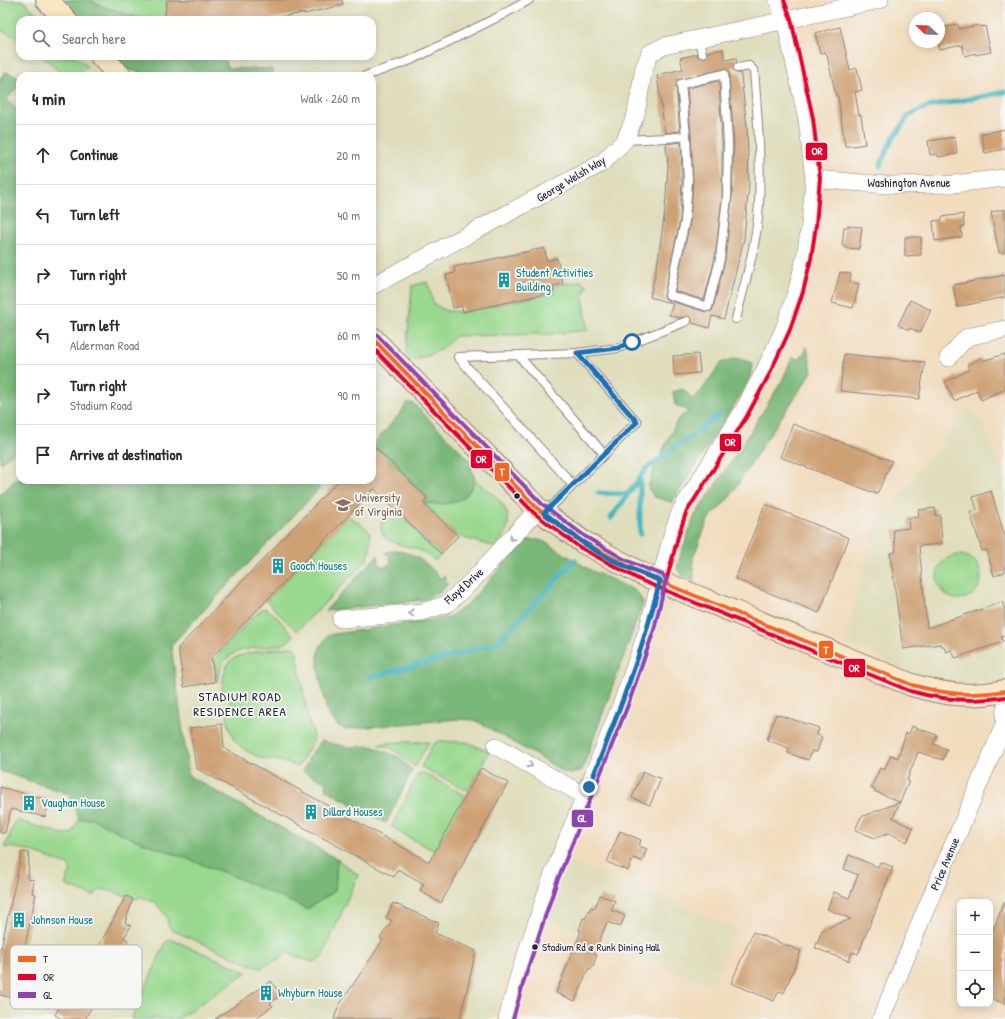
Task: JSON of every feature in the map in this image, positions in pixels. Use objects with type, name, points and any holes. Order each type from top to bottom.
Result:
[{"type":"main road","points":[[47,0],[62,16]]},
{"type":"main road","points":[[105,60],[116,72]]},
{"type":"main road","points":[[376,342],[541,511],[582,542],[619,563],[642,574],[932,691],[974,696],[1005,691]]},
{"type":"street","points":[[507,1019],[519,975],[550,882],[622,703],[648,628],[672,535],[681,510],[742,413],[764,372],[784,329],[797,290],[805,258],[810,225],[814,179],[807,120],[785,20],[778,0]]},
{"type":"street","name":"George Welsh Way","points":[[376,284],[602,163],[625,140],[636,114],[644,68],[650,53],[664,46],[700,46],[785,20],[880,0]]},
{"type":"street","name":"Washington Avenue","points":[[814,179],[887,185],[953,184],[1005,178]]},
{"type":"street","points":[[948,358],[967,337],[1005,329]]},
{"type":"street","name":"Floyd Drive","points":[[341,619],[422,612],[447,604],[473,580],[541,511]]},
{"type":"street","name":"Price Avenue","points":[[881,1019],[1005,719]]},
{"type":"street","points":[[496,746],[585,796]]},
{"type":"lane","points":[[376,72],[411,60],[529,0]]},
{"type":"lane","points":[[736,319],[750,261],[758,218],[759,170],[758,125],[754,71],[749,66],[738,68]]},
{"type":"lane","points":[[724,74],[728,144],[726,198],[720,259],[708,307],[669,295],[685,221],[688,180],[686,136],[681,84],[724,74]]},
{"type":"lane","points":[[625,140],[686,136]]},
{"type":"lane","points":[[573,485],[458,357],[577,353],[618,348],[688,321]]},
{"type":"lane","points":[[541,511],[573,485],[637,422],[577,353]]},
{"type":"lane","points":[[518,355],[604,454]]},
{"type":"shaded area","name":"University of Virginia","points":[[0,0],[780,0],[815,182],[791,315],[695,487],[659,580],[559,856],[736,929],[712,986],[539,916],[532,936],[520,932],[502,984],[493,1019],[0,1019]]},
{"type":"shaded area","points":[[969,407],[979,419],[1005,472],[1005,683],[942,685],[845,643],[874,529]]},
{"type":"green space","points":[[0,0],[23,0],[38,16],[16,16],[16,38],[0,29]]},
{"type":"green space","points":[[56,0],[89,0],[132,16],[71,16]]},
{"type":"green space","points":[[89,0],[343,0],[335,3],[231,16],[134,16],[109,9]]},
{"type":"green space","points":[[46,60],[81,60],[88,67],[82,72],[60,72]]},
{"type":"green space","points":[[114,60],[225,60],[228,68],[272,69],[272,72],[138,72],[125,69]]},
{"type":"green space","points":[[5,72],[16,76],[16,89],[7,99],[16,109],[16,450],[0,463],[0,78]]},
{"type":"green space","points":[[581,281],[587,286],[583,296],[588,330],[551,334],[455,336],[441,350],[412,360],[406,355],[412,286],[427,282],[434,304],[446,311],[463,312],[554,293],[553,286]]},
{"type":"green space","points":[[807,346],[812,372],[762,446],[730,497],[708,520],[693,558],[694,582],[683,576],[677,569],[681,553],[695,515],[739,450],[783,379],[792,357],[799,359]]},
{"type":"green space","points":[[737,358],[752,363],[750,376],[743,391],[672,502],[654,497],[648,488],[652,473],[678,419],[689,411],[675,405],[673,392],[683,389],[693,399],[702,390],[721,363]]},
{"type":"green space","points":[[407,403],[413,403],[469,459],[475,480],[471,489],[461,499],[455,502],[441,504],[423,503],[427,498],[376,448],[376,442],[399,415]]},
{"type":"green space","points":[[16,480],[16,484],[320,484],[317,491],[171,645],[189,776],[337,859],[335,891],[307,909],[228,874],[126,836],[94,819],[79,819],[69,794],[0,771],[0,494]]},
{"type":"green space","points":[[475,480],[500,502],[508,515],[506,531],[495,547],[458,536],[423,503],[441,504],[455,502],[466,495],[471,489]]},
{"type":"green space","points":[[386,509],[392,509],[441,554],[435,561],[417,549],[391,541],[385,537],[382,531],[382,522]]},
{"type":"green space","points":[[348,516],[364,526],[370,532],[370,551],[367,560],[297,631],[266,601]]},
{"type":"green space","points":[[526,540],[539,540],[549,544],[590,570],[638,593],[643,603],[582,770],[571,774],[566,773],[475,720],[458,719],[345,729],[337,725],[327,712],[318,668],[320,647],[328,635],[449,617],[466,606]]},
{"type":"green space","points":[[395,550],[419,559],[438,575],[439,579],[444,576],[448,584],[441,591],[423,600],[325,611],[378,555],[379,564],[384,567],[391,562],[389,555],[385,553]]},
{"type":"green space","points":[[955,555],[963,555],[975,561],[981,573],[981,581],[975,593],[963,599],[955,599],[943,593],[937,581],[937,573],[943,561]]},
{"type":"green space","points":[[264,608],[274,614],[293,635],[288,641],[280,645],[237,652],[228,658],[221,667],[217,682],[214,659],[253,617]]},
{"type":"green space","points":[[290,647],[296,648],[308,720],[313,731],[313,741],[298,767],[281,761],[260,758],[245,750],[234,740],[229,727],[227,714],[230,699],[222,689],[225,669],[231,660],[251,653]]},
{"type":"green space","points":[[322,740],[348,747],[372,746],[400,758],[412,771],[386,823],[325,789],[327,783],[303,771],[311,754]]},
{"type":"green space","points":[[439,741],[467,742],[489,752],[468,791],[421,767],[433,744]]},
{"type":"green space","points":[[429,742],[415,767],[393,749],[378,744]]},
{"type":"green space","points":[[423,773],[466,796],[435,851],[397,831],[392,826],[418,774]]},
{"type":"green space","points":[[79,819],[94,819],[126,836],[228,874],[307,909],[335,891],[337,859],[358,875],[321,959],[312,962],[288,953],[262,968],[256,967],[172,930],[168,925],[168,918],[155,902],[141,897],[135,899],[107,890],[100,890],[93,896],[65,885],[71,870],[68,865],[24,849],[5,847],[16,820],[63,834],[72,833]]},
{"type":"green space","points":[[173,940],[247,972],[178,1019],[131,1019],[136,1009],[142,1009],[142,995],[166,942]]},
{"type":"building","points":[[167,0],[342,0],[343,5],[304,14],[286,16],[165,16]]},
{"type":"building","points":[[958,24],[959,29],[979,25],[980,27],[985,26],[991,52],[975,55],[975,53],[965,56],[962,45],[939,50],[939,48],[945,48],[945,27]]},
{"type":"building","points":[[840,27],[850,70],[857,68],[862,90],[855,92],[859,115],[861,115],[865,144],[845,146],[838,96],[836,96],[827,55],[825,52],[820,53],[815,33]]},
{"type":"building","points":[[723,49],[725,60],[736,58],[737,63],[733,66],[733,69],[736,73],[740,73],[741,77],[747,126],[749,183],[744,239],[724,319],[712,316],[709,328],[692,323],[692,319],[688,316],[679,318],[669,315],[673,304],[650,297],[658,260],[665,210],[668,165],[666,144],[681,142],[682,181],[680,220],[664,296],[667,300],[706,312],[712,311],[725,260],[732,198],[734,144],[729,74],[726,69],[723,69],[677,80],[676,85],[680,131],[665,133],[657,75],[683,69],[680,58],[697,54],[698,57],[703,58],[706,57],[707,52]]},
{"type":"building","points":[[719,81],[722,144],[722,198],[715,258],[704,300],[675,291],[690,222],[693,181],[687,88]]},
{"type":"building","points":[[1005,129],[1005,149],[985,153],[981,134]]},
{"type":"building","points":[[955,137],[957,154],[938,157],[938,154],[930,155],[928,141]]},
{"type":"building","points":[[1005,209],[1005,253],[999,253],[991,212]]},
{"type":"building","points":[[963,214],[964,226],[961,227],[962,237],[935,241],[933,221],[942,220],[942,217]]},
{"type":"building","points":[[844,227],[862,227],[859,249],[845,248],[846,246],[842,246]]},
{"type":"building","points":[[905,237],[921,237],[921,255],[905,256]]},
{"type":"building","name":"Student Activities Building","points":[[544,248],[547,261],[557,258],[563,284],[553,286],[554,292],[463,312],[462,306],[453,308],[446,275],[455,273],[454,267]]},
{"type":"building","points":[[840,272],[851,274],[850,282],[859,284],[853,308],[832,303]]},
{"type":"building","points":[[1005,275],[1005,297],[957,307],[953,285]]},
{"type":"building","points":[[910,300],[931,310],[920,333],[910,328],[909,330],[898,325]]},
{"type":"building","points":[[698,354],[700,373],[674,375],[673,356]]},
{"type":"building","points":[[844,354],[925,362],[919,399],[840,391]]},
{"type":"building","points":[[1005,354],[1005,389],[981,400],[977,390],[954,401],[945,382],[969,370],[967,365],[981,358],[982,361]]},
{"type":"building","points":[[793,424],[892,461],[877,494],[780,457]]},
{"type":"building","name":"Gooch Houses","points":[[376,448],[427,498],[423,503],[458,536],[441,554],[374,489],[211,658],[215,682],[184,687],[178,648],[335,484],[376,484]]},
{"type":"building","points":[[991,491],[1005,537],[1005,572],[994,576],[987,550],[982,551],[970,512],[977,510],[973,497]]},
{"type":"building","points":[[765,504],[849,538],[819,613],[735,579]]},
{"type":"building","points":[[935,508],[936,516],[940,515],[942,544],[919,546],[927,628],[1002,602],[1005,609],[1005,636],[1001,637],[1003,642],[955,658],[952,650],[946,652],[944,646],[941,646],[941,644],[903,649],[890,553],[896,552],[893,530],[909,528],[908,518],[919,517],[918,510]]},
{"type":"building","points":[[776,714],[819,728],[817,735],[822,737],[817,752],[812,751],[808,760],[788,753],[789,748],[767,740]]},
{"type":"building","name":"Dillard Houses","points":[[222,724],[224,748],[429,862],[481,768],[508,783],[441,903],[420,891],[424,884],[398,869],[394,877],[196,768],[190,728]]},
{"type":"building","points":[[912,726],[937,735],[933,744],[947,749],[943,760],[918,752],[907,780],[909,781],[900,802],[874,791],[875,790],[871,788],[880,768],[884,770],[891,755],[898,758],[906,733],[909,734]]},
{"type":"building","points":[[643,771],[661,779],[650,805],[632,798]]},
{"type":"building","name":"Vaughan House","points":[[0,787],[49,800],[45,817],[11,809],[5,833],[0,833]]},
{"type":"building","points":[[900,802],[893,818],[913,828],[907,842],[889,833],[875,838],[855,830],[861,817]]},
{"type":"building","points":[[620,831],[641,840],[639,846],[647,849],[642,861],[633,858],[628,871],[607,862]]},
{"type":"building","name":"Johnson House","points":[[22,852],[29,853],[28,879],[34,880],[32,893],[36,894],[25,945],[10,945],[10,997],[0,995],[0,947],[1,948]]},
{"type":"building","points":[[849,855],[878,867],[880,862],[893,867],[858,954],[852,952],[849,961],[815,948],[822,930],[851,919],[827,909],[834,892],[849,898],[858,875],[844,869]]},
{"type":"building","points":[[600,895],[615,901],[611,910],[625,916],[620,927],[607,922],[594,954],[597,955],[592,969],[589,968],[575,1001],[556,993],[581,931],[579,930],[583,918],[585,919],[591,907],[595,908]]},
{"type":"building","points":[[126,896],[133,899],[125,923],[131,926],[124,938],[128,940],[125,945],[99,945]]},
{"type":"building","points":[[1005,902],[1005,1004],[993,999],[993,930]]},
{"type":"building","points":[[393,903],[439,923],[435,933],[476,951],[460,1019],[334,1019],[338,1007],[383,940],[380,938],[392,921],[386,918]]},
{"type":"building","points":[[753,932],[801,951],[784,993],[779,991],[774,1001],[731,983]]},
{"type":"building","name":"Whyburn House","points":[[271,981],[281,995],[270,1003],[273,1006],[254,1019],[215,1019]]},
{"type":"building","points":[[58,1009],[90,1009],[85,1019],[62,1019],[55,1015]]},
{"type":"waterway","points":[[880,166],[890,143],[909,115],[927,107],[1005,92]]},
{"type":"waterway","points":[[611,518],[646,469],[719,415]]},
{"type":"waterway","points":[[640,478],[640,534]]},
{"type":"waterway","points":[[598,493],[628,494]]},
{"type":"waterway","points":[[371,677],[496,644],[575,560]]},
{"type":"transit line","name":"OR","points":[[666,582],[686,513],[747,416],[769,375],[789,332],[803,292],[811,259],[816,226],[820,178],[813,118],[791,19],[784,0]]},
{"type":"transit line","name":"GL","points":[[376,334],[542,504],[586,537],[622,558],[663,575],[666,579],[654,630],[628,705],[556,884],[525,977],[513,1019]]},
{"type":"transit line","name":"T","points":[[376,342],[538,509],[583,542],[642,574],[912,685],[936,691],[958,694],[981,694],[1005,691]]},
{"type":"transit line","name":"OR","points":[[376,351],[534,513],[579,547],[640,580],[910,691],[934,697],[957,700],[981,700],[1005,697]]},
{"type":"place","name":"Student Activities Building","points":[[504,280]]},
{"type":"place","name":"University of Virginia","points":[[343,505]]},
{"type":"place","name":"Gooch Houses","points":[[278,566]]},
{"type":"place","name":"Vaughan House","points":[[29,803]]},
{"type":"place","name":"Dillard Houses","points":[[311,812]]},
{"type":"place","name":"Johnson House","points":[[19,920]]},
{"type":"place","name":"Stadium Rd @ Runk Dining Hall","points":[[535,947]]},
{"type":"place","name":"Whyburn House","points":[[266,993]]},
{"type":"district","name":"STADIUM ROAD RESIDENCE AREA","points":[[240,704]]},
{"type":"route","points":[[589,787],[622,703],[648,628],[660,580],[642,574],[619,563],[582,542],[544,513],[637,422],[577,353],[618,348],[632,342]]}]
